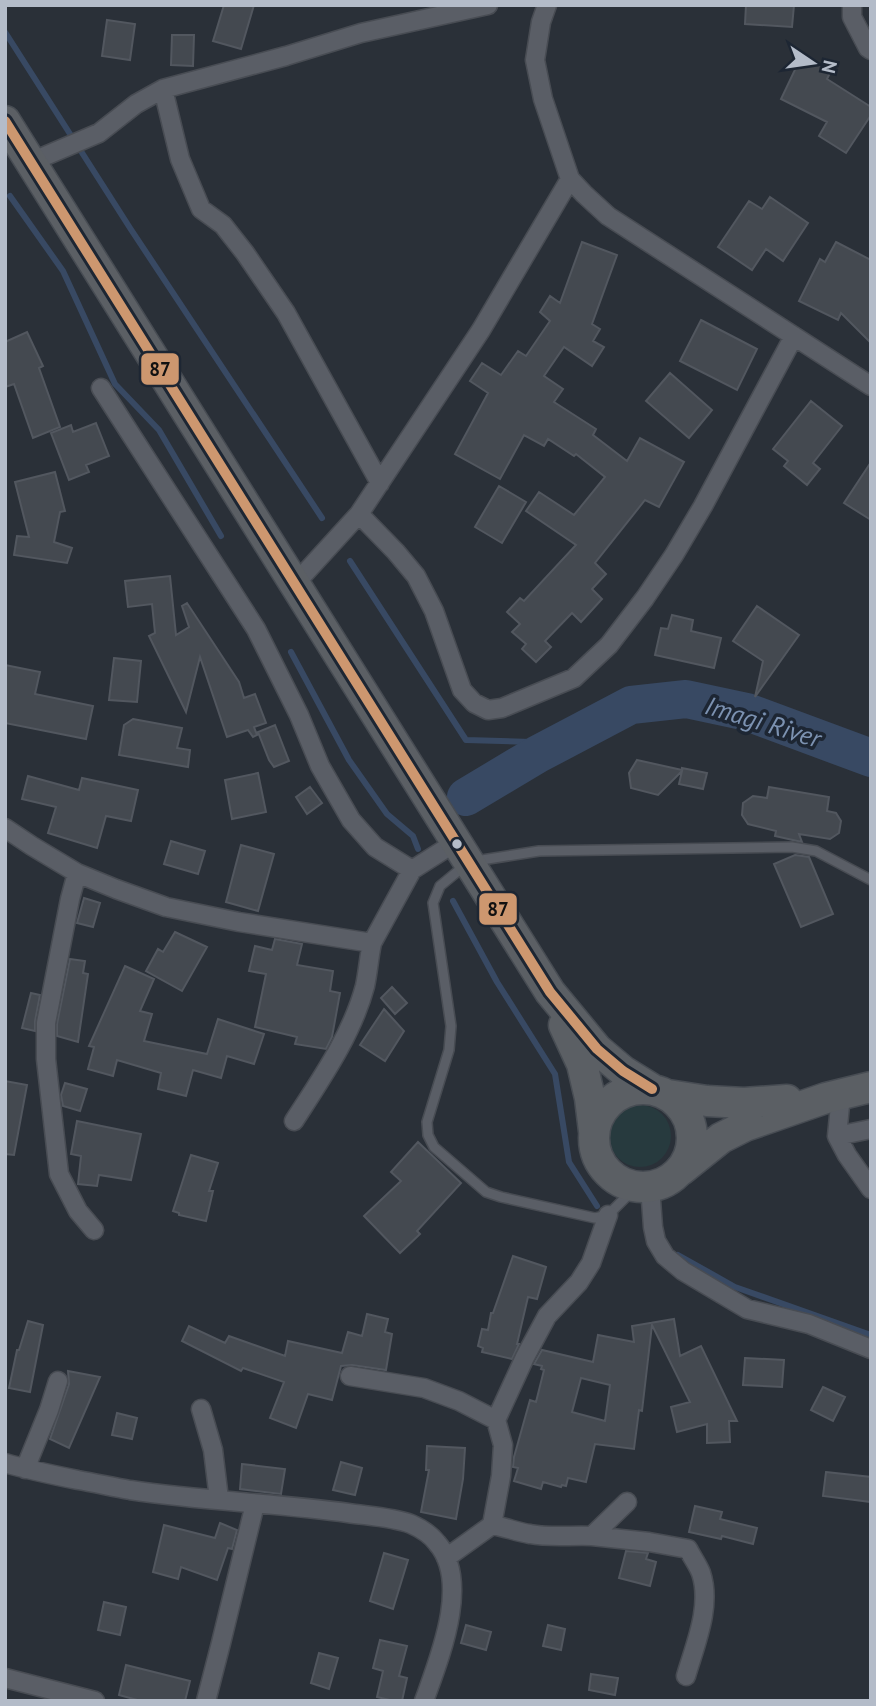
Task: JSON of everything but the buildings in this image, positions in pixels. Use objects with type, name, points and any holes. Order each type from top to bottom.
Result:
[{"type":"highway","points":[[5,121],[551,992],[597,1049],[624,1071],[660,1092],[684,1111],[692,1139],[690,1153],[684,1165],[653,1183],[621,1182],[613,1178],[602,1165],[594,1146],[590,1098],[582,1064],[551,992]]},
{"type":"highway","points":[[653,1183],[721,1138],[745,1126],[834,1096],[871,1087]]},
{"type":"highway","points":[[594,1132],[604,1107],[613,1098],[638,1088],[707,1101],[744,1103],[834,1096]]},
{"type":"street","points":[[31,162],[100,133],[136,104],[163,89],[361,33],[488,5]]},
{"type":"street","points":[[547,5],[541,22],[535,60],[543,99],[570,179],[608,216],[871,386]]},
{"type":"street","points":[[852,5],[852,17],[871,50]]},
{"type":"street","points":[[163,89],[180,159],[201,209],[223,225],[286,313],[380,483]]},
{"type":"street","points":[[295,584],[359,514],[481,330],[570,179]]},
{"type":"street","points":[[359,514],[416,576],[434,611],[462,690],[474,703],[488,710],[502,708],[575,678],[609,645],[645,598],[691,526],[794,336]]},
{"type":"street","points":[[101,388],[256,628],[299,715],[320,766],[351,820],[376,847],[412,870]]},
{"type":"street","points":[[5,828],[77,873],[166,907],[239,922],[372,943]]},
{"type":"street","points":[[294,1121],[335,1055],[355,1015],[365,984],[372,943],[412,870],[463,852]]},
{"type":"street","points":[[77,873],[46,1023],[46,1059],[59,1174],[79,1211],[94,1230]]},
{"type":"street","points":[[834,1096],[837,1136],[871,1189]]},
{"type":"street","points":[[837,1136],[871,1129]]},
{"type":"street","points":[[653,1183],[653,1227],[656,1241],[665,1256],[682,1271],[747,1310],[810,1324],[871,1349]]},
{"type":"street","points":[[492,1525],[501,1476],[503,1445],[496,1420],[547,1316],[579,1282],[591,1264],[608,1215]]},
{"type":"street","points":[[350,1376],[424,1388],[459,1401],[496,1420]]},
{"type":"street","points":[[25,1469],[58,1381]]},
{"type":"street","points":[[201,1409],[213,1450],[219,1499]]},
{"type":"street","points":[[5,1463],[130,1490],[313,1508],[411,1524],[437,1543],[451,1573],[449,1620],[424,1701]]},
{"type":"street","points":[[592,1536],[627,1502]]},
{"type":"street","points":[[206,1701],[255,1504]]},
{"type":"street","points":[[446,1558],[492,1525],[528,1534],[556,1537],[592,1536],[688,1549],[701,1574],[705,1600],[686,1676]]},
{"type":"street","points":[[5,1678],[95,1701]]},
{"type":"lane","points":[[653,1183],[608,1215],[595,1218],[486,1192],[434,1147],[428,1135],[427,1122],[449,1049],[451,1026],[433,903],[463,852],[792,847],[816,851],[871,880]]},
{"type":"green space","points":[[640,1105],[662,1114],[671,1136],[662,1158],[640,1167],[618,1158],[609,1136],[618,1114]]},
{"type":"waterway","points":[[5,32],[130,228],[322,518]]},
{"type":"waterway","points":[[10,196],[63,271],[115,384],[159,430],[221,536]]},
{"type":"waterway","points":[[350,561],[466,740],[531,742],[538,754]]},
{"type":"waterway","points":[[291,652],[349,760],[387,814],[413,836],[418,849]]},
{"type":"waterway","name":"Imagi River","points":[[466,797],[538,754],[631,705],[686,699],[747,712],[871,758]]},
{"type":"waterway","points":[[453,901],[497,982],[555,1074],[569,1162],[597,1206]]},
{"type":"waterway","points":[[678,1255],[735,1287],[871,1335]]},
{"type":"transit line","name":"87","points":[[5,121],[550,992],[597,1049],[623,1071],[652,1089]]}]
